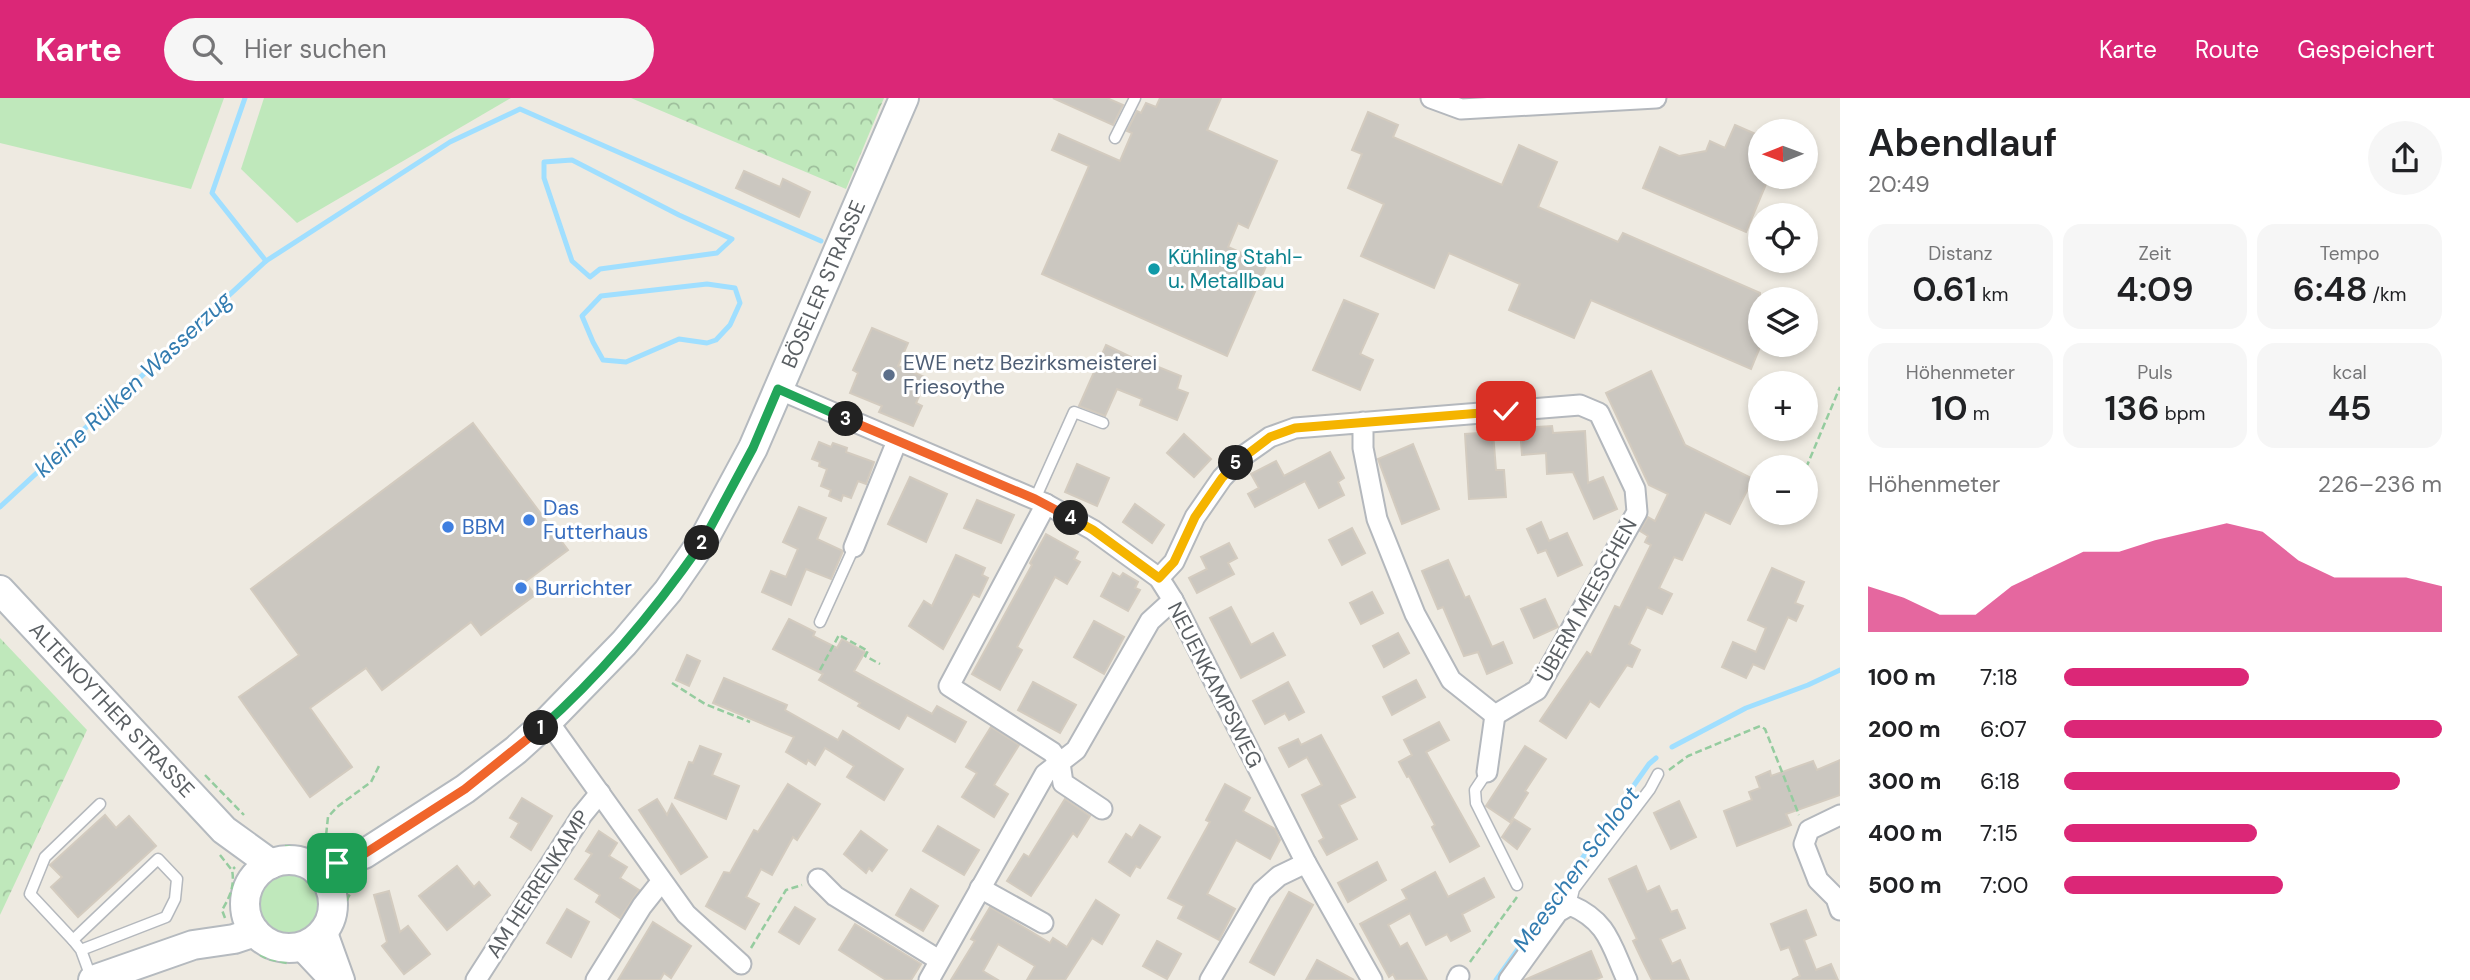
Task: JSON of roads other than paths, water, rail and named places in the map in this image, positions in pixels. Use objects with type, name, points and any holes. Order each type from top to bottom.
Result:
[{"type":"main road","name":"BÖSELER STRASSE","points":[[342,891],[369,863],[548,721],[624,643],[668,592],[704,540],[753,448],[904,98]]},
{"type":"main road","name":"ALTENOYTHER STRASSE","points":[[0,590],[224,830],[264,941],[276,947],[321,954]]},
{"type":"main road","points":[[92,980],[193,945],[247,895],[294,861],[326,862],[325,880],[342,891],[333,906],[321,954]]},
{"type":"main road","name":"BÖSELER STRASSE","points":[[326,862],[369,863]]},
{"type":"street","points":[[1432,98],[1461,110],[1656,98]]},
{"type":"street","name":"NEUENKAMPSWEG","points":[[778,389],[1041,502],[1093,530],[1159,578],[1173,600],[1306,863],[1372,980]]},
{"type":"street","name":"ÜBERM MEESCHEN","points":[[1159,578],[1174,562],[1195,517],[1222,478],[1243,456],[1270,437],[1295,428],[1580,405],[1599,413],[1635,489],[1637,512],[1537,690],[1495,715]]},
{"type":"street","points":[[1363,422],[1363,449],[1377,519],[1415,614],[1451,680],[1495,715],[1487,772]]},
{"type":"street","points":[[854,547],[897,441]]},
{"type":"street","points":[[1041,502],[948,686],[1052,752],[1060,763],[1063,783],[1102,809]]},
{"type":"street","points":[[929,980],[1045,775],[1076,750],[1150,621],[1173,600]]},
{"type":"street","name":"AM HERRENKAMP","points":[[476,980],[582,815],[600,793],[548,721]]},
{"type":"street","points":[[600,793],[661,882],[699,927],[741,964]]},
{"type":"street","points":[[1840,815],[1809,830],[1804,845],[1818,880],[1836,898],[1840,909]]},
{"type":"street","points":[[1210,980],[1262,891],[1279,876],[1306,863]]},
{"type":"street","points":[[818,879],[835,896],[939,960]]},
{"type":"street","points":[[596,980],[642,906],[661,882]]},
{"type":"street","points":[[980,888],[1043,923]]},
{"type":"street","points":[[1509,980],[1558,912],[1570,905],[1588,913],[1603,927],[1627,980]]},
{"type":"street","points":[[321,954],[342,980]]},
{"type":"lane","points":[[1115,138],[1135,98]]},
{"type":"lane","points":[[1041,502],[1074,412],[1103,423]]},
{"type":"lane","points":[[820,622],[854,547]]},
{"type":"lane","points":[[1487,772],[1475,790],[1476,803],[1517,885]]},
{"type":"lane","points":[[1570,905],[1574,889],[1650,789],[1658,774]]},
{"type":"lane","points":[[92,980],[81,950],[30,894],[45,857],[100,804]]},
{"type":"lane","points":[[73,940],[158,859],[177,879],[175,899],[166,916],[81,950]]},
{"type":"waterway","points":[[245,98],[212,193],[266,261]]},
{"type":"waterway","name":"kleine Rülken Wasserzug","points":[[0,507],[266,261],[450,142],[520,109],[821,241]]},
{"type":"waterway","points":[[572,160],[679,215],[732,239],[717,253],[600,269],[590,277],[572,261],[544,178],[544,162],[572,160]]},
{"type":"waterway","points":[[707,284],[735,288],[740,303],[730,325],[716,340],[707,343],[679,339],[626,362],[603,360],[582,316],[601,296],[707,284]]},
{"type":"waterway","name":"Meeschen Schloot","points":[[1672,747],[1746,708],[1840,670]]},
{"type":"waterway","name":"Meeschen Schloot","points":[[1496,980],[1649,764],[1656,758]]},
{"type":"place","name":"Kühling Stahl- u. Metallbau","points":[[1154,269]]},
{"type":"place","name":"EWE netz Bezirksmeisterei Friesoythe","points":[[889,375]]},
{"type":"place","name":"Das Futterhaus","points":[[529,520]]},
{"type":"place","name":"BBM","points":[[448,527]]},
{"type":"place","name":"Burrichter","points":[[521,588]]}]
